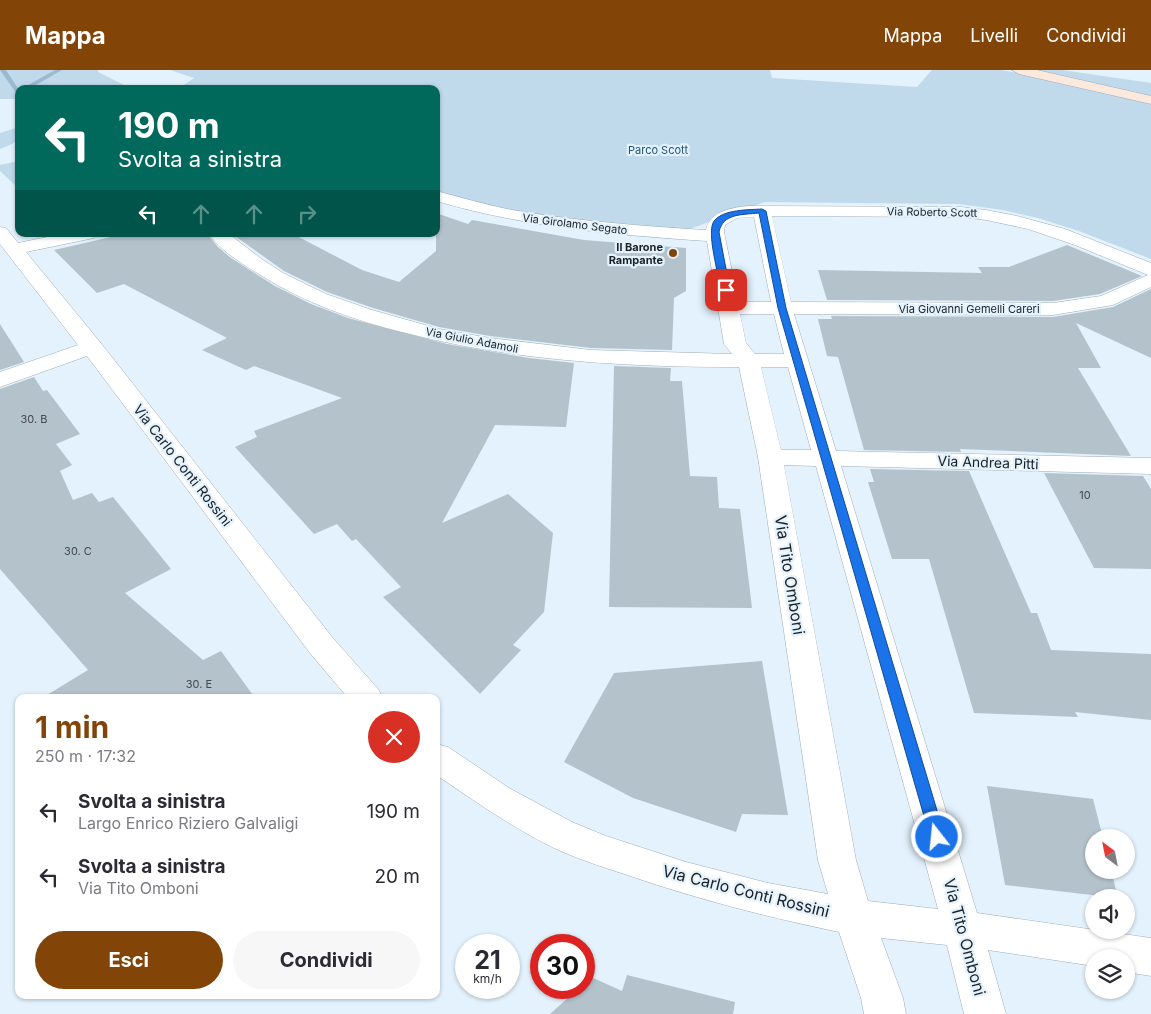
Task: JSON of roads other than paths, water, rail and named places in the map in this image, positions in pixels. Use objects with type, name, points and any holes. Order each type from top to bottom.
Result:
[{"type":"street","points":[[1020,70],[1151,100]]},
{"type":"street","name":"Via Girolamo Segato","points":[[440,197],[496,212],[580,226],[715,236]]},
{"type":"street","name":"Via Roberto Scott","points":[[715,236],[717,223],[724,217],[736,213],[762,211],[961,212],[986,214],[1040,226],[1151,270]]},
{"type":"street","name":"Via Tito Omboni","points":[[762,211],[782,308],[963,929],[985,1014]]},
{"type":"street","name":"Via Tito Omboni","points":[[715,236],[735,344],[750,361],[770,457],[837,860],[854,917],[882,998],[885,1014]]},
{"type":"street","points":[[7,240],[48,237]]},
{"type":"street","name":"Via Giulio Adamoli","points":[[221,237],[250,262],[274,278],[301,291],[353,311],[436,335],[564,355],[637,361],[750,361]]},
{"type":"street","name":"Via Carlo Conti Rossini","points":[[7,240],[92,347],[321,646],[363,694]]},
{"type":"street","name":"Via Giovanni Gemelli Careri","points":[[782,308],[1053,308],[1106,301],[1151,280]]},
{"type":"street","points":[[729,308],[782,308]]},
{"type":"street","points":[[0,380],[92,347]]},
{"type":"street","points":[[750,361],[797,360]]},
{"type":"street","points":[[770,457],[826,458]]},
{"type":"street","name":"Via Andrea Pitti","points":[[826,458],[1151,466]]},
{"type":"street","name":"Via Carlo Conti Rossini","points":[[440,760],[526,816],[559,833],[597,849],[704,884],[768,900],[854,917],[1014,934],[1151,957]]},
{"type":"waterway","points":[[3,70],[15,89]]},
{"type":"waterway","points":[[31,85],[59,70]]},
{"type":"place","name":"Il Barone Rampante","points":[[673,253]]},
{"type":"park label","name":"Parco Scott","points":[[658,150]]}]
